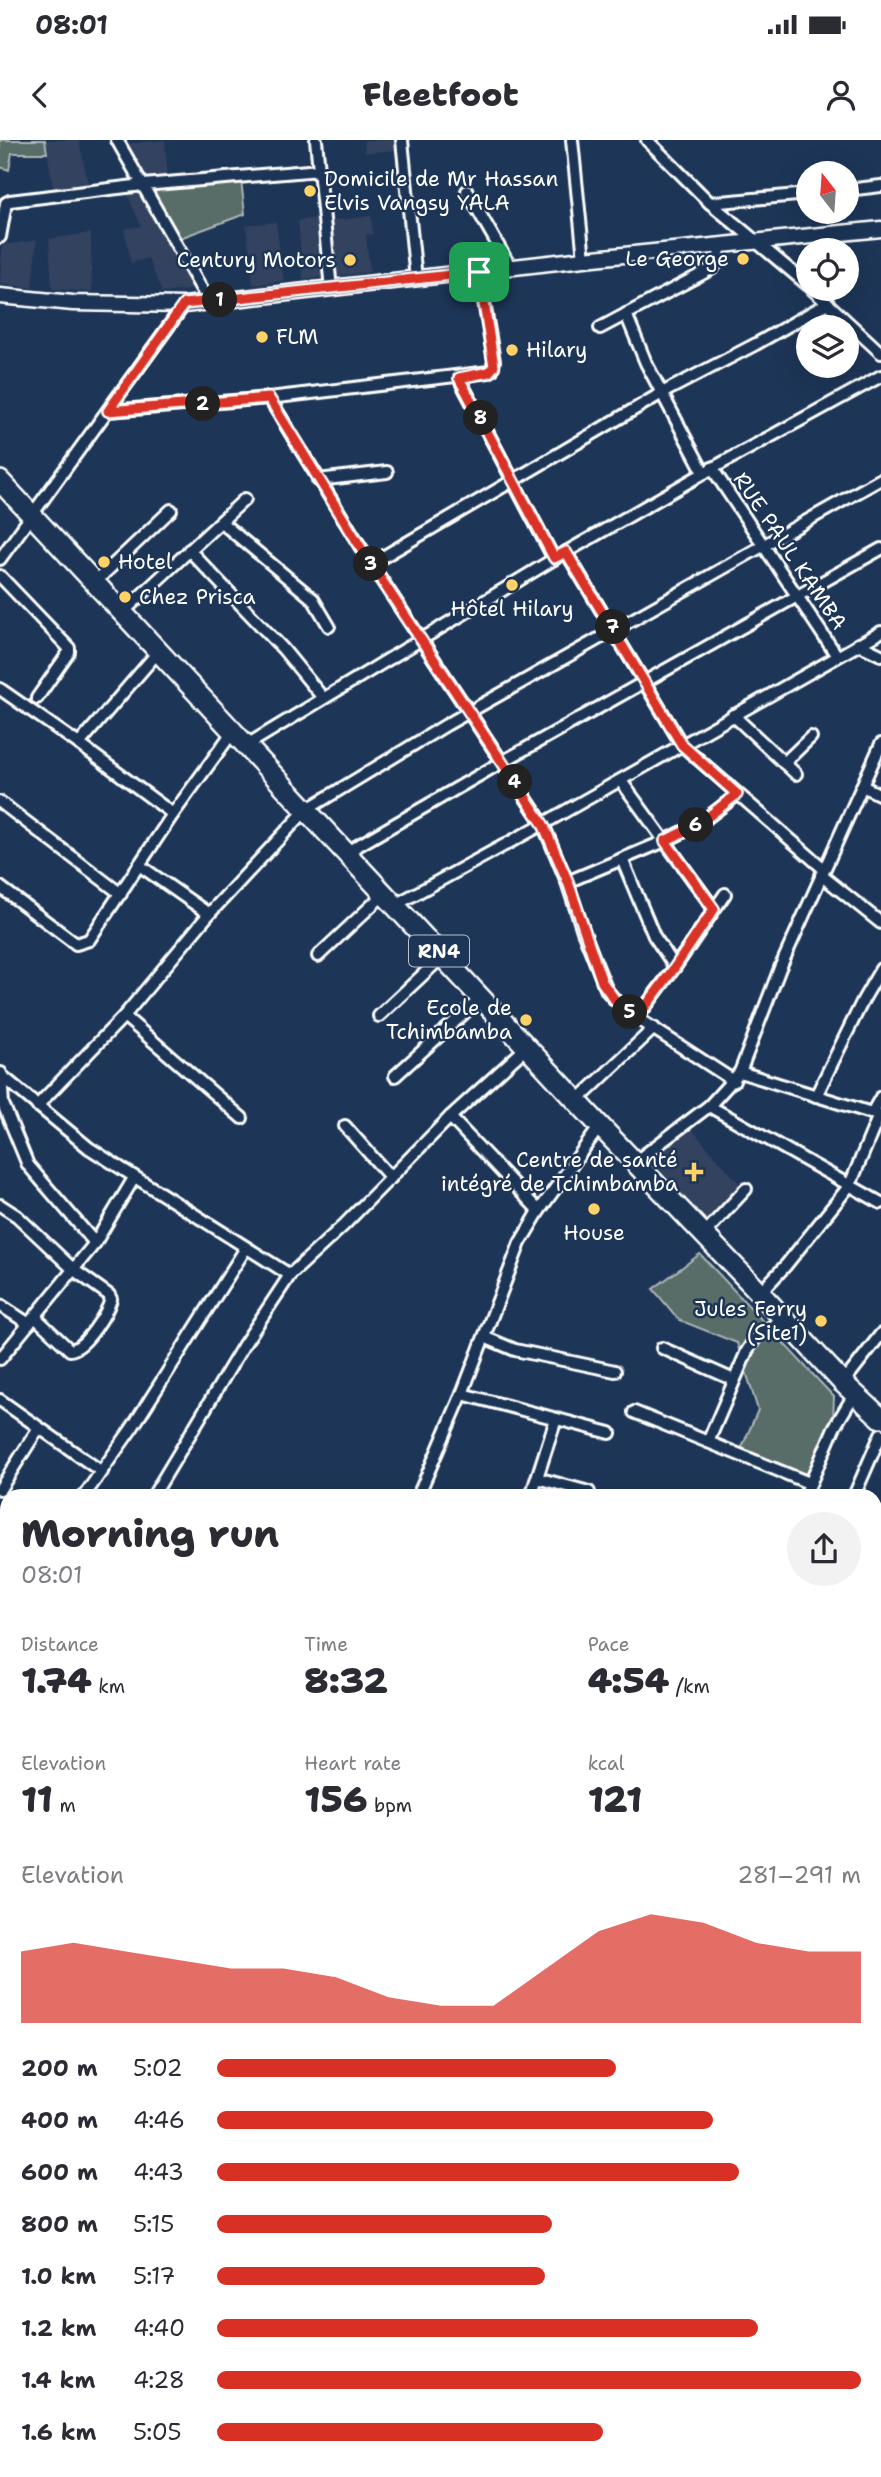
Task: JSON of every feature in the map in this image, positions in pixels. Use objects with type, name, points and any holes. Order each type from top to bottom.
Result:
[{"type":"highway","name":"RN4","points":[[0,481],[600,1126],[849,1388],[881,1418]]},
{"type":"street","points":[[117,140],[208,302]]},
{"type":"street","points":[[316,140],[331,289]]},
{"type":"street","points":[[402,140],[416,279]]},
{"type":"street","points":[[572,140],[584,259]]},
{"type":"street","points":[[648,140],[710,203],[796,275]]},
{"type":"street","points":[[0,237],[7,202],[320,170]]},
{"type":"street","points":[[859,189],[881,186]]},
{"type":"street","points":[[467,191],[511,268]]},
{"type":"street","points":[[710,203],[796,195]]},
{"type":"street","points":[[0,296],[73,303],[184,304],[881,229]]},
{"type":"street","points":[[600,328],[713,268],[719,260],[720,245]]},
{"type":"street","points":[[108,411],[269,398],[459,378],[492,370],[494,361],[479,272]]},
{"type":"street","points":[[826,301],[881,353]]},
{"type":"street","points":[[371,564],[662,393],[828,303]]},
{"type":"street","points":[[0,559],[184,304]]},
{"type":"street","name":"RUE PAUL KAMBA","points":[[626,314],[646,363],[708,470],[764,546],[836,656]]},
{"type":"street","points":[[0,887],[76,944],[89,940],[173,814],[241,738],[323,698],[554,558],[881,376]]},
{"type":"street","points":[[459,378],[554,558]]},
{"type":"street","points":[[269,398],[371,564],[543,824],[568,882],[602,982],[615,1000],[637,1018],[737,1077],[816,1096],[877,1115]]},
{"type":"street","points":[[318,480],[387,472]]},
{"type":"street","points":[[37,1106],[124,1016],[209,914],[306,810],[469,712],[881,479]]},
{"type":"street","points":[[122,613],[245,499]]},
{"type":"street","points":[[94,582],[172,510]]},
{"type":"street","points":[[221,522],[313,599],[328,626]]},
{"type":"street","points":[[346,852],[881,549]]},
{"type":"street","points":[[189,550],[283,649],[323,698]]},
{"type":"street","points":[[566,552],[682,745],[881,923]]},
{"type":"street","points":[[0,576],[69,648],[69,652],[37,698]]},
{"type":"street","points":[[318,956],[390,899],[543,824],[881,632]]},
{"type":"street","points":[[858,644],[881,655]]},
{"type":"street","points":[[79,744],[158,652]]},
{"type":"street","points":[[0,689],[173,814]]},
{"type":"street","points":[[733,715],[796,774]]},
{"type":"street","points":[[784,764],[811,737]]},
{"type":"street","points":[[635,1162],[709,1105],[737,1077],[780,968],[881,744]]},
{"type":"street","points":[[621,780],[714,909]]},
{"type":"street","points":[[862,786],[881,795]]},
{"type":"street","points":[[568,882],[699,824],[737,794]]},
{"type":"street","points":[[0,802],[121,894]]},
{"type":"street","points":[[622,859],[654,936],[675,967]]},
{"type":"street","points":[[139,865],[209,914]]},
{"type":"street","points":[[637,1018],[725,894]]},
{"type":"street","points":[[379,1016],[443,956]]},
{"type":"street","points":[[816,1096],[881,969]]},
{"type":"street","points":[[395,1076],[482,997]]},
{"type":"street","points":[[124,1016],[242,1118]]},
{"type":"street","points":[[578,1101],[654,1028]]},
{"type":"street","points":[[157,1489],[243,1346],[290,1275],[450,1117],[527,1047]]},
{"type":"street","points":[[1,1073],[89,1148],[290,1275]]},
{"type":"street","points":[[1,1073],[3,1104],[28,1165],[95,1243]]},
{"type":"street","points":[[761,1293],[850,1185],[877,1115],[881,1097]]},
{"type":"street","points":[[709,1105],[881,1203]]},
{"type":"street","points":[[450,1117],[539,1211]]},
{"type":"street","points":[[345,1126],[391,1178]]},
{"type":"street","points":[[421,1489],[462,1394],[517,1250],[539,1211],[600,1126]]},
{"type":"street","points":[[0,1359],[95,1243],[134,1178]]},
{"type":"street","points":[[704,1234],[746,1189]]},
{"type":"street","points":[[0,1205],[17,1216],[74,1270],[111,1299],[80,1347],[70,1350],[32,1321],[0,1305]]},
{"type":"street","points":[[89,1489],[246,1248]]},
{"type":"street","points":[[708,1442],[747,1351],[758,1335],[784,1320]]},
{"type":"street","points":[[807,1489],[849,1388],[881,1334]]},
{"type":"street","points":[[484,1337],[515,1350],[615,1371]]},
{"type":"street","points":[[662,1348],[734,1380]]},
{"type":"street","points":[[462,1394],[610,1433]]},
{"type":"street","points":[[0,1400],[102,1472]]},
{"type":"street","points":[[634,1412],[809,1483]]},
{"type":"street","points":[[533,1489],[556,1419]]},
{"type":"street","points":[[0,1489],[38,1429]]},
{"type":"street","points":[[857,1489],[881,1434]]},
{"type":"street","points":[[537,1478],[578,1489]]},
{"type":"shaded area","points":[[0,140],[45,140],[47,153],[12,153],[9,170],[0,167]]},
{"type":"shaded area","points":[[45,140],[79,140],[89,188],[54,192]]},
{"type":"shaded area","points":[[165,140],[168,180],[147,182],[125,144]]},
{"type":"shaded area","points":[[364,140],[397,140],[398,150],[365,153]]},
{"type":"shaded area","points":[[241,180],[245,214],[180,238],[150,188]]},
{"type":"shaded area","points":[[139,189],[196,289],[162,293],[148,258],[131,263],[124,229],[141,226],[126,191]]},
{"type":"shaded area","points":[[371,216],[373,234],[366,235],[370,272],[335,276],[329,221]]},
{"type":"shaded area","points":[[320,218],[326,277],[303,279],[298,220]]},
{"type":"shaded area","points":[[276,222],[284,281],[253,285],[246,225]]},
{"type":"shaded area","points":[[91,233],[92,292],[52,289],[49,239]]},
{"type":"shaded area","points":[[37,240],[32,288],[0,284],[2,245]]},
{"type":"shaded area","name":"Centre de santé intégré de Tchimbamba","points":[[688,1125],[740,1184],[703,1225],[648,1160]]},
{"type":"shaded area","points":[[700,1254],[834,1397],[833,1420],[807,1474],[740,1452],[758,1410],[737,1343],[679,1320],[653,1289]]},
{"type":"place","name":"Domicile de Mr Hassan Elvis Vangsy YALA","points":[[310,191]]},
{"type":"place","name":"Le George","points":[[743,259]]},
{"type":"place","name":"Century Motors","points":[[350,260]]},
{"type":"place","name":"FLM","points":[[262,337]]},
{"type":"place","name":"Hilary","points":[[512,350]]},
{"type":"place","name":"Hotel","points":[[104,562]]},
{"type":"place","name":"Hôtel Hilary","points":[[512,585]]},
{"type":"place","name":"Chez Prisca","points":[[125,597]]},
{"type":"place","name":"Ecole de Tchimbamba","points":[[526,1020]]},
{"type":"place","name":"Centre de santé intégré de Tchimbamba","points":[[694,1172]]},
{"type":"place","name":"House","points":[[594,1209]]},
{"type":"place","name":"Jules Ferry (Site1)","points":[[821,1321]]},
{"type":"route","points":[[479,272],[494,366],[489,372],[459,378],[554,558],[566,552],[682,745],[737,794],[699,824],[665,841],[714,909],[637,1018],[615,1000],[602,982],[568,882],[543,824],[371,564],[269,398],[108,411],[184,304],[479,272]]}]
